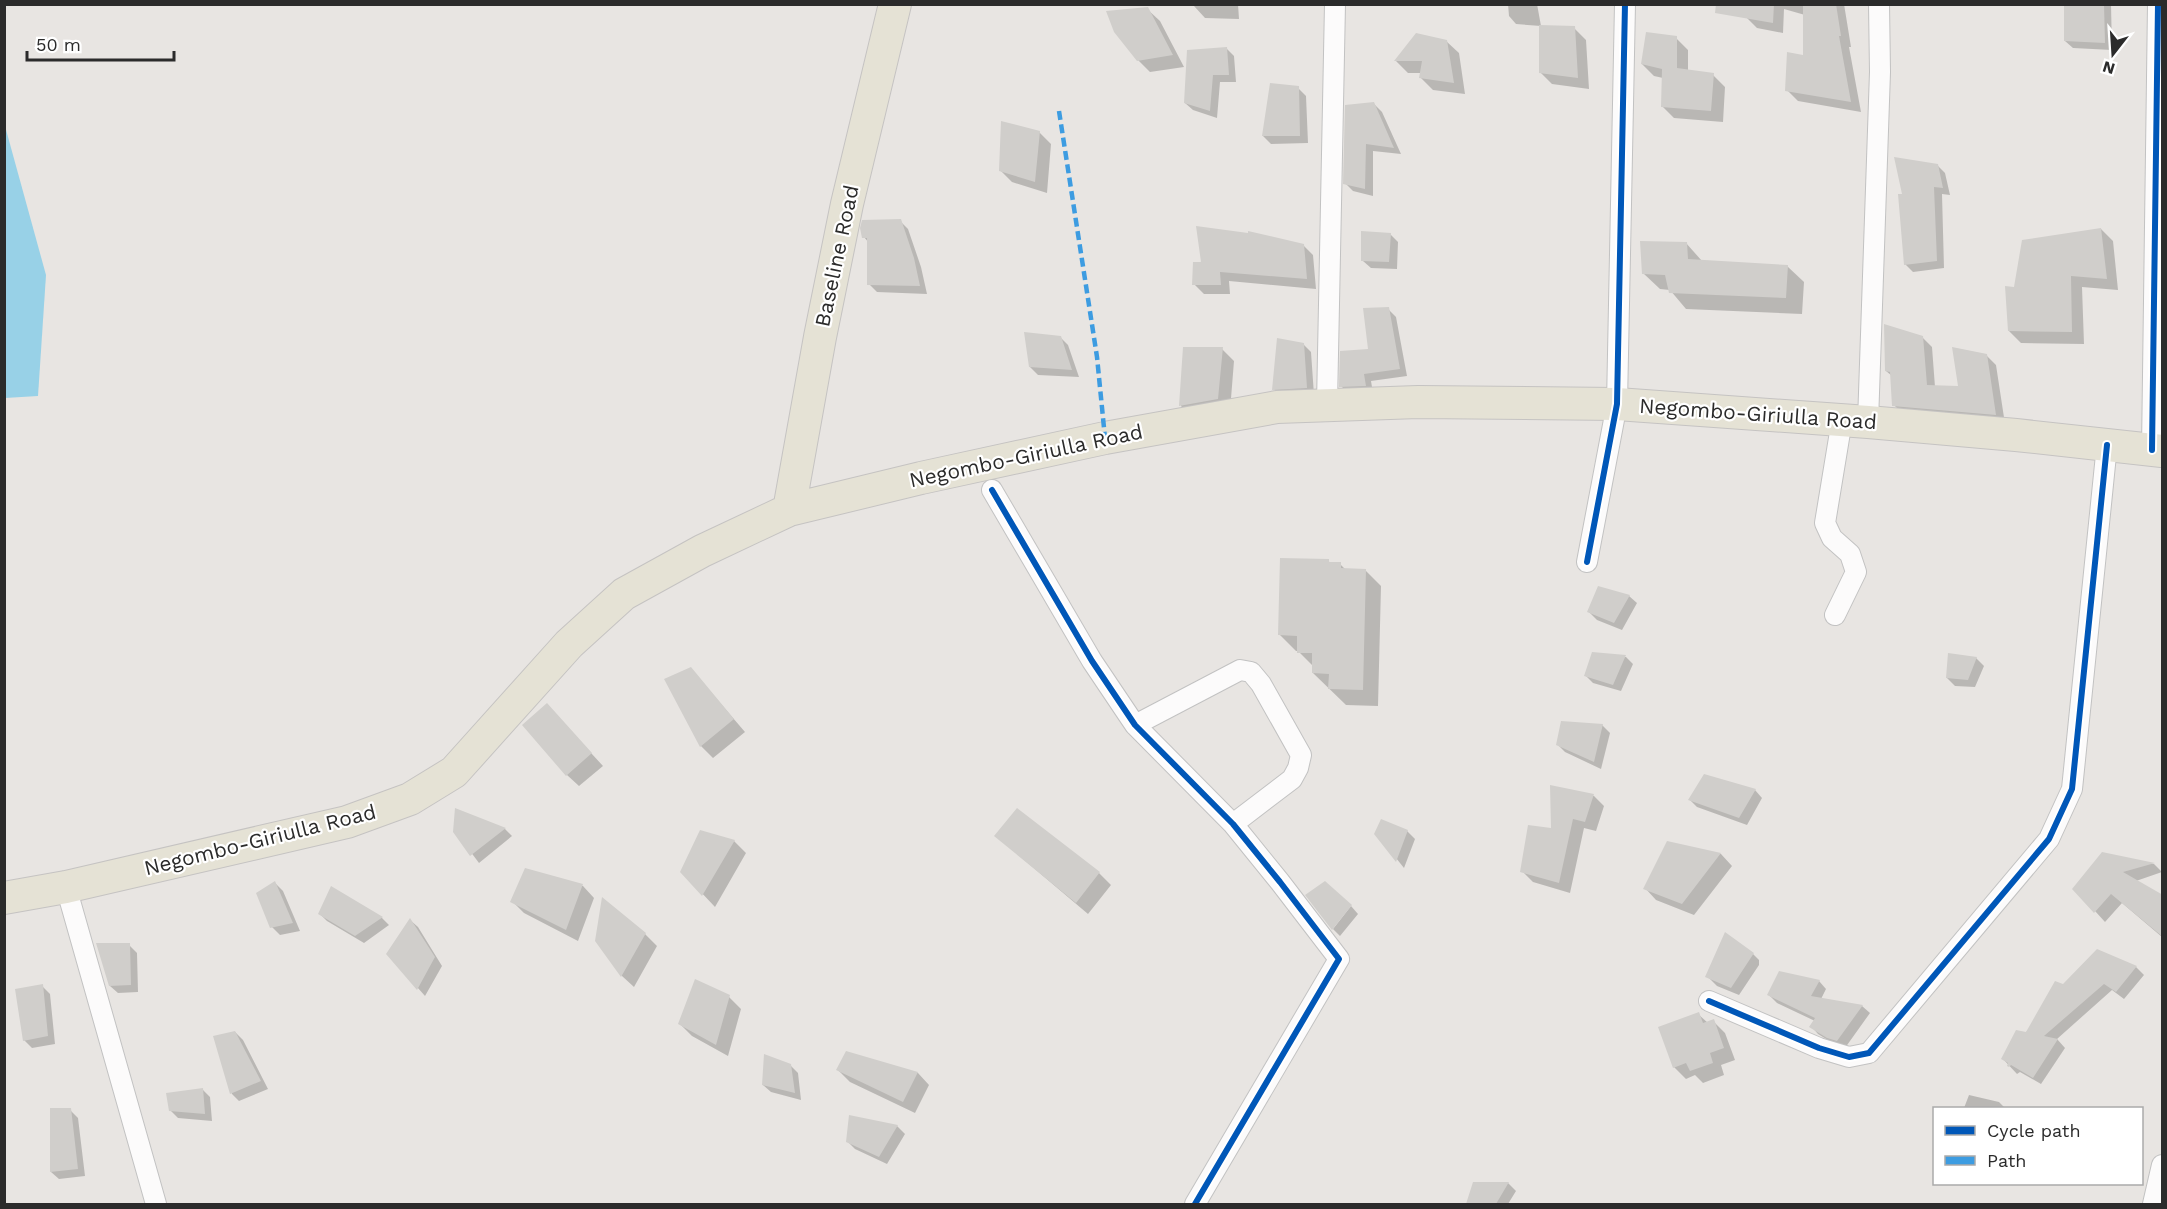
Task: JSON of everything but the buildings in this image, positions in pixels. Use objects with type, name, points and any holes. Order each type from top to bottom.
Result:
[{"type":"main road","name":"Baseline Road","points":[[789,510],[847,204],[895,4]]},
{"type":"main road","name":"Negombo-Giriulla Road","points":[[4,898],[66,887],[347,822],[410,799],[454,772],[569,644],[624,594],[702,551],[789,510],[921,478],[1106,438],[1277,407],[1418,402],[1617,404],[1855,421],[2158,450]]},
{"type":"street","points":[[1327,404],[1335,4]]},
{"type":"street","points":[[1587,562],[1617,404],[1625,4]]},
{"type":"street","points":[[1835,615],[1856,572],[1850,554],[1832,538],[1825,523],[1855,421],[1879,83],[1879,4]]},
{"type":"street","points":[[2158,4],[2158,450]]},
{"type":"street","points":[[1709,1001],[1819,1048],[1849,1057],[1869,1053],[2049,838],[2072,789],[2107,445]]},
{"type":"street","points":[[992,490],[1092,661],[1136,726],[1233,824],[1339,959],[1195,1204]]},
{"type":"street","points":[[1136,726],[1240,670],[1251,672],[1261,684],[1301,756],[1292,779],[1233,824]]},
{"type":"street","points":[[66,887],[156,1204]]},
{"type":"street","points":[[2152,1204],[2163,1165]]},
{"type":"water","points":[[5,126],[46,275],[38,396],[5,398]]},
{"type":"marked path","points":[[1059,111],[1097,357],[1105,438]]},
{"type":"cycle path","points":[[1587,562],[1617,404],[1625,4]]},
{"type":"cycle path","points":[[2152,450],[2158,4]]},
{"type":"cycle path","points":[[1709,1001],[1819,1048],[1849,1057],[1869,1053],[2049,839],[2072,789],[2107,445]]},
{"type":"cycle path","points":[[992,490],[1092,661],[1135,725],[1233,824],[1339,959],[1195,1204]]}]
